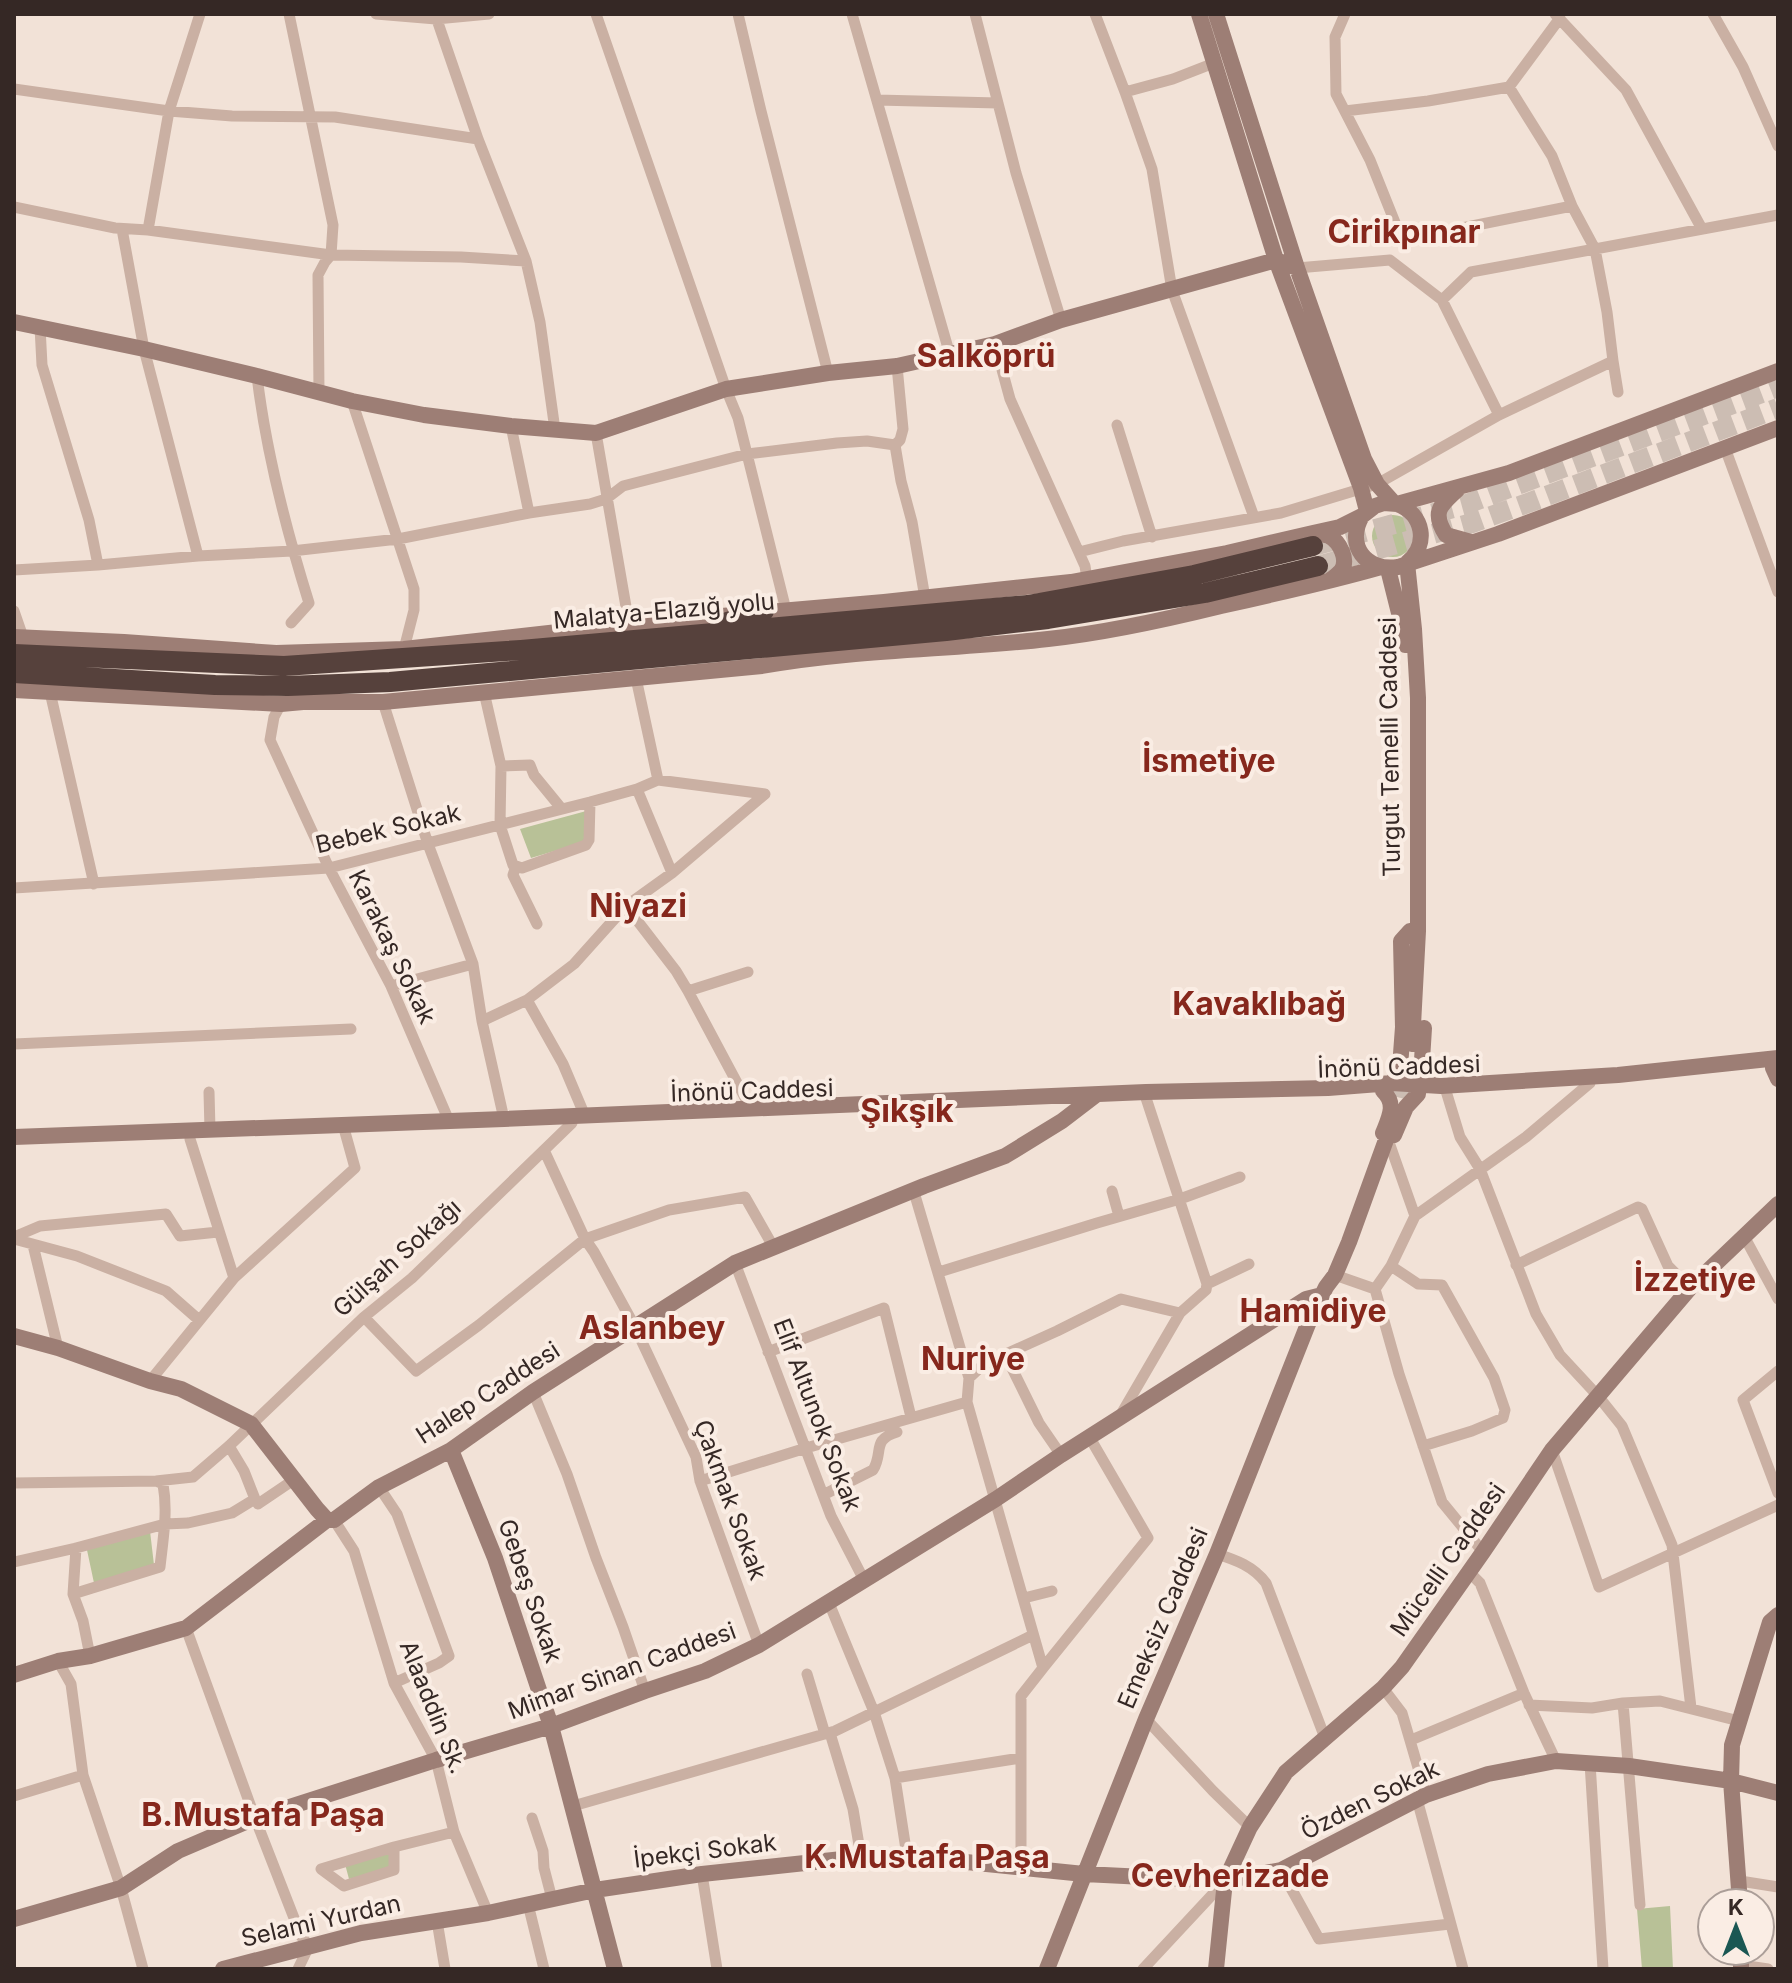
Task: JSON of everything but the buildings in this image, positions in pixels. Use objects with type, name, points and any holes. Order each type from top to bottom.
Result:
[{"type":"highway","name":"Malatya-Elazığ yolu","points":[[17,643],[217,663],[284,666],[333,664],[1028,605],[1194,575],[1318,557]]},
{"type":"highway","points":[[14,673],[288,686],[390,682],[946,631],[1061,617],[1205,593],[1318,557]]},
{"type":"highway","points":[[677,637],[764,611]]},
{"type":"main road","points":[[1199,14],[1276,260],[1351,465],[1369,486],[1413,513],[1419,522],[1422,533],[1419,549],[1407,563]]},
{"type":"main road","points":[[1216,14],[1297,268],[1364,459],[1369,486],[1365,513],[1356,529],[1356,543],[1368,561],[1384,568]]},
{"type":"main road","points":[[14,322],[144,349],[352,401],[424,415],[596,433],[726,389],[897,366],[950,355],[995,344],[1061,320],[1276,260],[1297,268]]},
{"type":"main road","points":[[14,690],[281,704],[383,702],[1089,634],[1157,621],[1318,557],[1340,527],[1384,503],[1396,504],[1509,473],[1778,371]]},
{"type":"main road","points":[[17,643],[124,642],[276,653],[404,649],[629,624],[925,598],[1087,579],[1227,553],[1318,557],[1384,568],[1398,567],[1778,428]]},
{"type":"main road","points":[[1461,486],[1440,507],[1437,518],[1446,535],[1472,542]]},
{"type":"main road","name":"Turgut Temelli Caddesi","points":[[1384,568],[1404,633],[1409,702],[1414,931],[1412,1044],[1414,931],[1418,698],[1407,563]]},
{"type":"main road","points":[[124,642],[217,663]]},
{"type":"main road","points":[[671,675],[684,666],[747,658],[763,648]]},
{"type":"main road","points":[[155,681],[224,700]]},
{"type":"main road","name":"Turgut Temelli Caddesi","points":[[1387,1087],[1400,1067],[1403,1027],[1401,941],[1414,931]]},
{"type":"main road","name":"Turgut Temelli Caddesi","points":[[1414,931],[1428,941],[1422,1067]]},
{"type":"main road","points":[[1400,1067],[1409,1071],[1422,1067],[1422,1076],[1432,1090],[1776,1066]]},
{"type":"main road","name":"İnönü Caddesi","points":[[14,1137],[964,1106],[1328,1088],[1432,1090],[1590,1083],[1776,1066]]},
{"type":"main road","points":[[1387,1087],[1393,1123]]},
{"type":"main road","name":"İnönü Caddesi","points":[[14,1143],[345,1132],[751,1109],[1146,1098],[1387,1087]]},
{"type":"main road","name":"Emeksiz Caddesi","points":[[1328,1286],[1331,1263],[1393,1123],[1406,1107],[1432,1090]]},
{"type":"main road","name":"Halep Caddesi","points":[[186,1628],[379,1487],[451,1450],[533,1392],[735,1263],[1005,1156],[1091,1099]]},
{"type":"main road","name":"Emeksiz Caddesi","points":[[1047,1969],[1308,1324],[1346,1260],[1390,1145],[1393,1123]]},
{"type":"main road","name":"Mücelli Caddesi","points":[[1216,1969],[1225,1881],[1250,1827],[1286,1772],[1383,1688],[1402,1667],[1552,1450],[1690,1288],[1778,1204]]},
{"type":"main road","name":"Mimar Sinan Caddesi","points":[[14,1919],[121,1888],[178,1851],[255,1818],[551,1726],[705,1671],[759,1645],[996,1499],[1328,1286]]},
{"type":"main road","points":[[14,1336],[181,1389],[251,1424],[331,1520]]},
{"type":"main road","name":"Gebeş Sokak","points":[[451,1450],[495,1558],[551,1726],[615,1969]]},
{"type":"main road","points":[[1740,1887],[1731,1781],[1732,1745],[1770,1622],[1778,1615]]},
{"type":"main road","points":[[14,1675],[186,1628]]},
{"type":"main road","name":"Özden Sokak","points":[[1084,1874],[1225,1881],[1281,1870],[1422,1797],[1488,1774],[1556,1761],[1629,1766],[1731,1781],[1778,1793]]},
{"type":"main road","name":"İpekçi Sokak","points":[[434,1921],[595,1890],[702,1874],[861,1857],[907,1856],[1084,1874]]},
{"type":"main road","name":"Selami Yurdan","points":[[223,1969],[361,1933],[434,1921]]},
{"type":"street","points":[[148,230],[169,111],[200,14]]},
{"type":"street","points":[[289,14],[333,225],[331,255],[318,275],[319,393]]},
{"type":"street","points":[[376,14],[489,14]]},
{"type":"street","points":[[596,14],[738,418],[786,610]]},
{"type":"street","points":[[738,14],[828,373]]},
{"type":"street","points":[[852,14],[950,355]]},
{"type":"street","points":[[975,14],[1016,173],[1061,320]]},
{"type":"street","points":[[1095,14],[1152,169],[1172,290],[1254,517]]},
{"type":"street","points":[[1345,14],[1335,37],[1336,94],[1370,160],[1402,240]]},
{"type":"street","points":[[1713,14],[1743,67],[1778,146]]},
{"type":"street","points":[[435,16],[478,139],[526,261],[540,322],[555,430]]},
{"type":"street","points":[[1345,111],[1509,87],[1558,16],[1626,90],[1702,229]]},
{"type":"street","points":[[1125,92],[1173,79],[1214,63]]},
{"type":"street","points":[[1509,87],[1552,156],[1572,206],[1595,249],[1618,392]]},
{"type":"street","points":[[14,89],[169,111],[232,116],[335,117],[478,139]]},
{"type":"street","points":[[877,100],[998,103]]},
{"type":"street","points":[[1390,260],[1402,240],[1572,206]]},
{"type":"street","points":[[14,207],[122,229],[331,255],[526,261]]},
{"type":"street","points":[[1442,300],[1471,272],[1778,215]]},
{"type":"street","points":[[122,229],[144,349],[198,556]]},
{"type":"street","points":[[1297,268],[1390,260],[1442,300],[1499,415]]},
{"type":"street","points":[[40,327],[42,365],[89,520],[98,565]]},
{"type":"street","points":[[995,344],[1010,399],[1085,566],[1087,579]]},
{"type":"street","points":[[1079,552],[1281,513],[1369,486],[1499,415],[1613,361]]},
{"type":"street","points":[[895,445],[903,429],[897,366]]},
{"type":"street","points":[[257,376],[263,421],[292,551],[309,603],[291,623]]},
{"type":"street","points":[[352,401],[414,589],[414,610],[404,649]]},
{"type":"street","points":[[1117,425],[1152,537]]},
{"type":"street","points":[[511,426],[529,513]]},
{"type":"street","points":[[596,433],[629,624]]},
{"type":"street","points":[[14,570],[292,551],[398,539],[590,504],[606,499],[623,486],[747,454],[867,441],[895,445]]},
{"type":"street","points":[[895,445],[925,598]]},
{"type":"street","points":[[1725,448],[1777,586]]},
{"type":"street","points":[[14,611],[17,643]]},
{"type":"street","points":[[482,1021],[527,1000],[574,964],[626,906],[672,873],[765,794],[658,780],[636,678]]},
{"type":"street","points":[[50,692],[94,884]]},
{"type":"street","points":[[484,692],[501,766],[500,825],[513,865],[522,868],[586,845],[589,840],[590,802]]},
{"type":"street","points":[[383,702],[428,844],[473,964],[504,1119]]},
{"type":"street","name":"Karakaş Sokak","points":[[281,704],[274,717],[270,740],[329,868],[391,986],[449,1121]]},
{"type":"street","points":[[501,766],[530,765],[534,775],[561,808]]},
{"type":"street","name":"Bebek Sokak","points":[[14,888],[329,868],[590,802],[658,780]]},
{"type":"street","points":[[637,789],[672,873]]},
{"type":"street","points":[[516,866],[513,875],[537,924]]},
{"type":"street","points":[[626,906],[676,971],[751,1109]]},
{"type":"street","points":[[391,986],[473,964]]},
{"type":"street","points":[[688,991],[748,972]]},
{"type":"street","points":[[527,1000],[563,1064],[578,1119]]},
{"type":"street","points":[[14,1044],[351,1029]]},
{"type":"street","points":[[1375,1289],[1391,1266],[1415,1216],[1526,1137],[1590,1083]]},
{"type":"street","points":[[1432,1090],[1480,1169],[1536,1314],[1560,1355],[1622,1426],[1672,1545],[1691,1708]]},
{"type":"street","points":[[209,1092],[210,1130]]},
{"type":"street","points":[[1117,1421],[1180,1313],[1206,1290],[1207,1284],[1146,1098]]},
{"type":"street","name":"Gülşah Sokağı","points":[[14,1483],[156,1481],[193,1477],[364,1317],[412,1278],[578,1119]]},
{"type":"street","points":[[150,1381],[234,1278],[355,1168],[345,1132]]},
{"type":"street","points":[[190,1139],[234,1278]]},
{"type":"street","points":[[1390,1145],[1415,1216]]},
{"type":"street","name":"Çakmak Sokak","points":[[544,1150],[585,1239],[635,1327],[696,1457],[700,1481],[759,1645]]},
{"type":"street","points":[[939,1272],[1180,1199],[1240,1177]]},
{"type":"street","points":[[1112,1191],[1119,1216]]},
{"type":"street","points":[[914,1192],[969,1378],[967,1402],[1043,1668]]},
{"type":"street","points":[[364,1317],[416,1371],[479,1325],[585,1239],[669,1210],[745,1197],[774,1248]]},
{"type":"street","points":[[1516,1265],[1638,1207],[1642,1209],[1668,1266],[1690,1288]]},
{"type":"street","points":[[14,1238],[40,1226],[166,1214],[180,1236],[218,1232]]},
{"type":"street","points":[[1744,1236],[1778,1299]]},
{"type":"street","points":[[14,1238],[77,1256],[166,1291],[199,1320]]},
{"type":"street","points":[[33,1245],[58,1348]]},
{"type":"street","name":"Elif Altunok Sokak","points":[[735,1263],[831,1516],[864,1580]]},
{"type":"street","points":[[1207,1284],[1249,1264]]},
{"type":"street","points":[[1391,1266],[1418,1284],[1442,1285],[1494,1378],[1505,1410],[1503,1418],[1423,1446]]},
{"type":"street","points":[[1328,1286],[1375,1289]]},
{"type":"street","points":[[1375,1289],[1399,1374],[1442,1502],[1483,1552]]},
{"type":"street","points":[[969,1378],[984,1364],[1121,1299],[1180,1313]]},
{"type":"street","points":[[768,1352],[884,1308],[911,1417]]},
{"type":"street","points":[[1005,1354],[1039,1423],[1061,1455]]},
{"type":"street","points":[[1778,1371],[1743,1400],[1778,1493]]},
{"type":"street","points":[[533,1392],[567,1474],[645,1691]]},
{"type":"street","points":[[700,1481],[967,1402]]},
{"type":"street","points":[[823,1495],[873,1470],[884,1437],[897,1432]]},
{"type":"street","points":[[1021,1867],[1021,1696],[1148,1538],[1090,1438]]},
{"type":"street","points":[[229,1446],[258,1504],[295,1479]]},
{"type":"street","points":[[1552,1450],[1599,1587],[1778,1505]]},
{"type":"street","points":[[73,1594],[160,1567],[166,1500],[163,1484],[156,1481]]},
{"type":"street","points":[[379,1487],[397,1514],[449,1656],[394,1683]]},
{"type":"street","points":[[14,1562],[165,1524],[188,1523],[232,1513],[255,1499]]},
{"type":"street","name":"Alaaddin Sk.","points":[[331,1520],[354,1551],[394,1683],[436,1760],[454,1832],[488,1913]]},
{"type":"street","points":[[76,1548],[73,1594],[83,1621],[90,1656]]},
{"type":"street","points":[[1217,1554],[1238,1561],[1259,1574],[1266,1583],[1325,1738]]},
{"type":"street","points":[[1469,1572],[1480,1583],[1529,1705],[1556,1761]]},
{"type":"street","points":[[1024,1598],[1052,1591]]},
{"type":"street","points":[[829,1603],[874,1712],[895,1778],[907,1856]]},
{"type":"street","points":[[186,1628],[255,1818],[301,1936],[309,1946],[298,1969]]},
{"type":"street","points":[[573,1806],[828,1734],[1033,1635]]},
{"type":"street","points":[[58,1661],[71,1684],[83,1775],[121,1888],[143,1969]]},
{"type":"street","points":[[807,1674],[853,1809],[861,1857]]},
{"type":"street","points":[[1383,1688],[1402,1713],[1411,1740],[1450,1924],[1463,1969]]},
{"type":"street","points":[[1411,1740],[1524,1693]]},
{"type":"street","points":[[1529,1705],[1592,1708],[1660,1701],[1739,1721]]},
{"type":"street","points":[[1623,1703],[1640,1905]]},
{"type":"street","points":[[1146,1719],[1250,1827]]},
{"type":"street","points":[[895,1778],[1020,1758]]},
{"type":"street","points":[[1590,1763],[1603,1969]]},
{"type":"street","points":[[14,1796],[83,1775]]},
{"type":"street","points":[[532,1818],[543,1851],[552,1899]]},
{"type":"street","points":[[394,1847],[394,1870],[344,1886],[321,1869],[394,1847],[454,1832]]},
{"type":"street","points":[[1281,1870],[1319,1939],[1450,1924]]},
{"type":"street","points":[[702,1874],[717,1969]]},
{"type":"street","points":[[1143,1969],[1225,1881]]},
{"type":"street","points":[[1740,1881],[1778,1887]]},
{"type":"street","points":[[528,1904],[544,1969]]},
{"type":"street","points":[[434,1921],[445,1969]]},
{"type":"green space","points":[[1393,515],[1408,521],[1414,536],[1408,551],[1393,557],[1378,551],[1372,536],[1378,521]]},
{"type":"green space","points":[[590,810],[591,840],[531,858],[520,829]]},
{"type":"green space","points":[[150,1531],[154,1565],[94,1583],[87,1550]]},
{"type":"green space","points":[[391,1851],[390,1869],[349,1879],[345,1864]]},
{"type":"green space","points":[[1670,1906],[1673,1969],[1642,1969],[1637,1909]]},
{"type":"tunnel","points":[[1317,545],[1464,505],[1778,387]]},
{"type":"tunnel","points":[[1318,566],[1472,523],[1778,408]]},
{"type":"tunnel","points":[[1394,1121],[1412,1044]]},
{"type":"district","name":"Cirikpınar","points":[[1404,232]]},
{"type":"district","name":"Salköprü","points":[[986,356]]},
{"type":"district","name":"İsmetiye","points":[[1209,761]]},
{"type":"district","name":"Niyazi","points":[[638,906]]},
{"type":"district","name":"Kavaklıbağ","points":[[1259,1004]]},
{"type":"district","name":"Şıkşık","points":[[907,1111]]},
{"type":"district","name":"İzzetiye","points":[[1695,1280]]},
{"type":"district","name":"Hamidiye","points":[[1313,1311]]},
{"type":"district","name":"Aslanbey","points":[[652,1328]]},
{"type":"district","name":"Nuriye","points":[[973,1359]]},
{"type":"district","name":"B.Mustafa Paşa","points":[[263,1815]]},
{"type":"district","name":"K.Mustafa Paşa","points":[[927,1857]]},
{"type":"district","name":"Cevherizade","points":[[1230,1876]]}]
